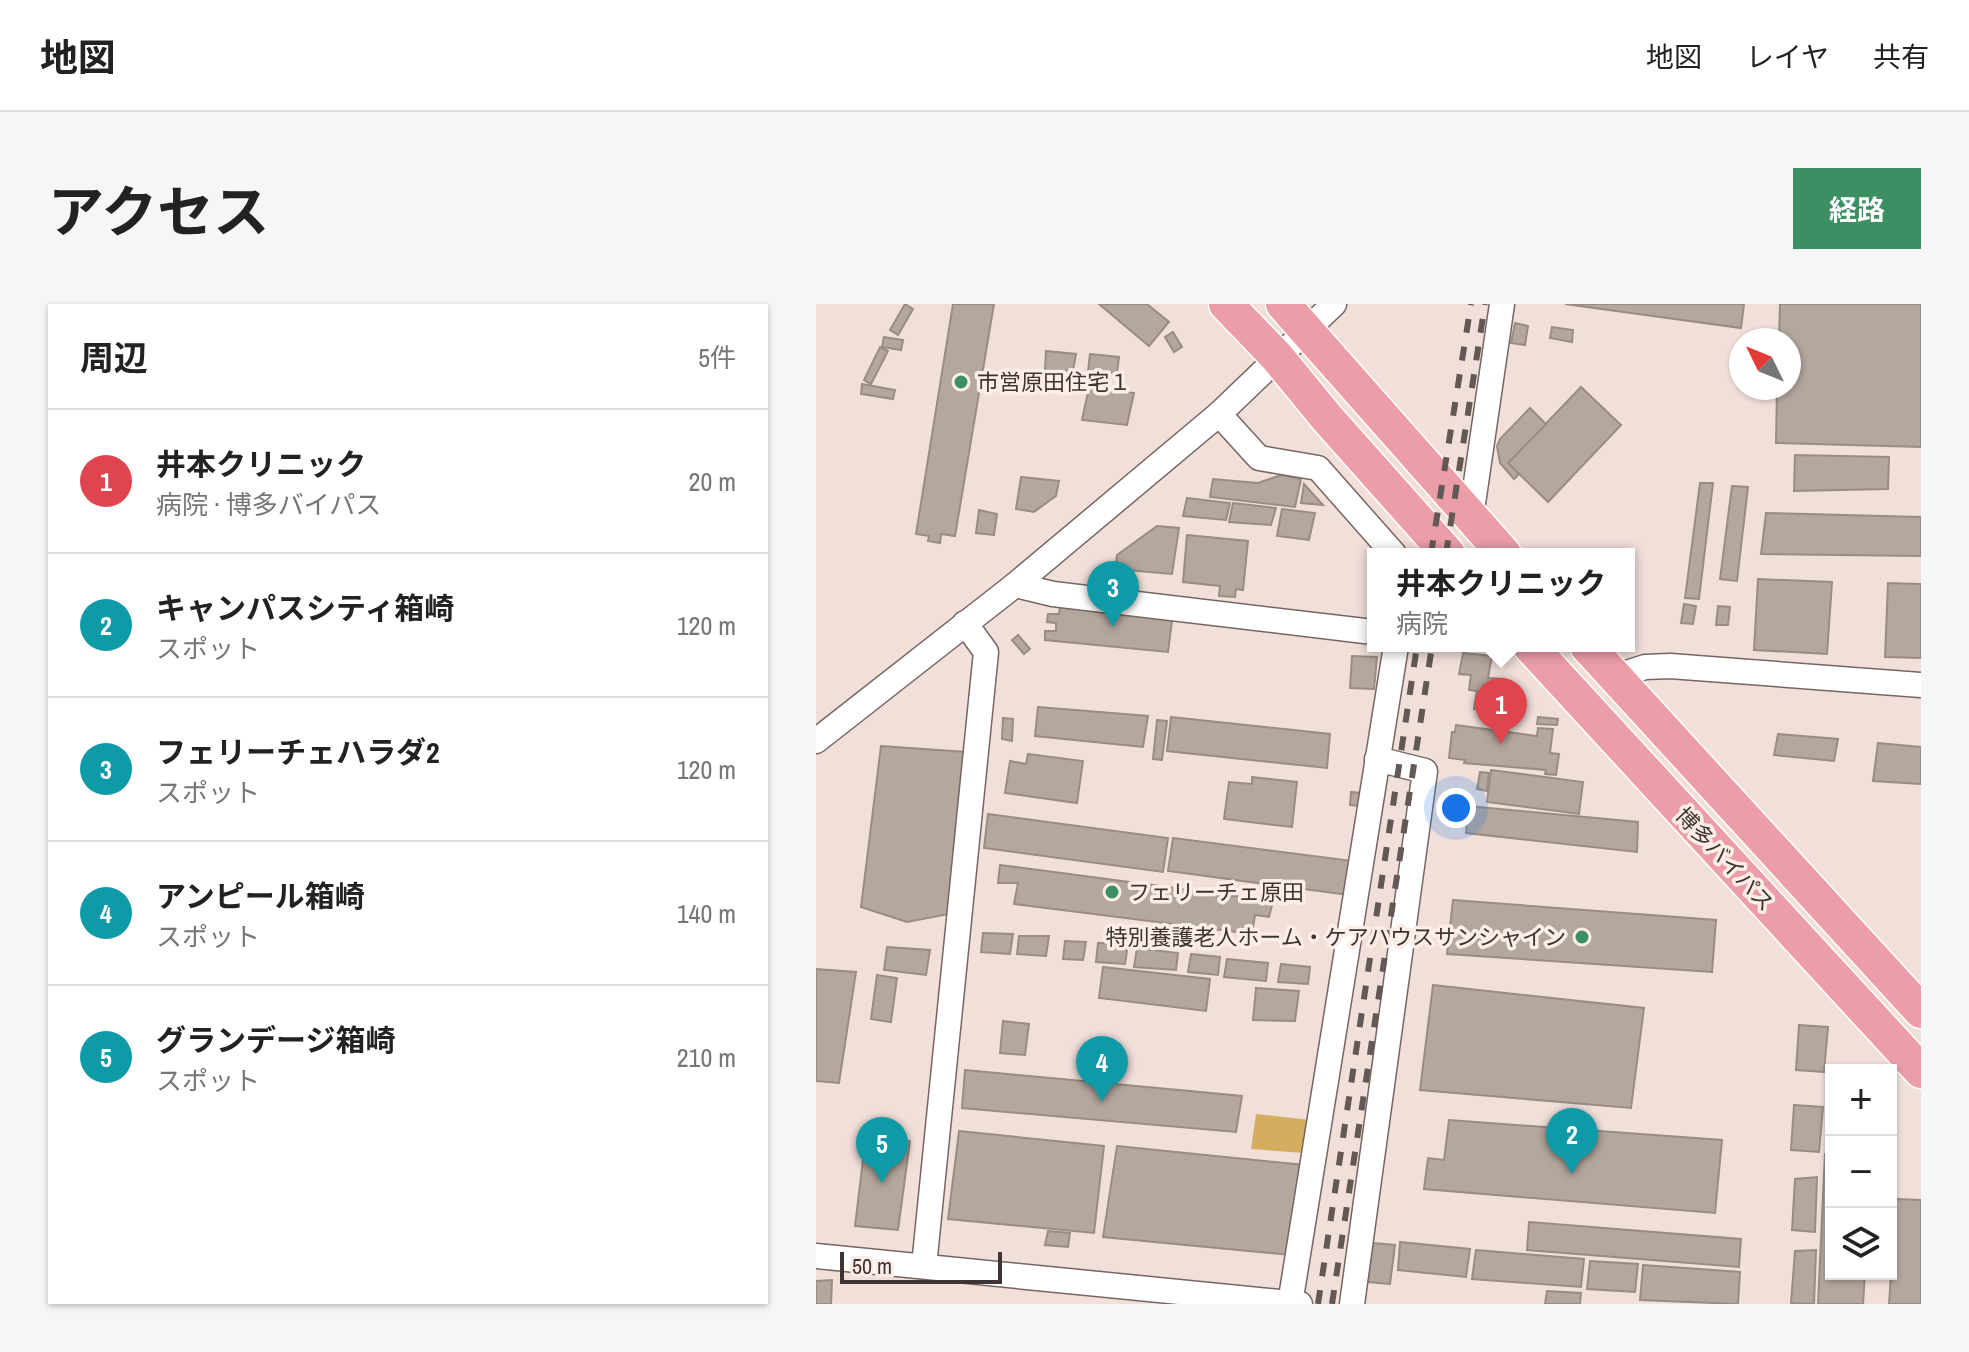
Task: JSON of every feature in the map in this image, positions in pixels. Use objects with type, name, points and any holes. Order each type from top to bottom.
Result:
[{"type":"highway","points":[[1226,304],[1277,357],[1443,548]]},
{"type":"highway","points":[[1283,304],[1499,548]]},
{"type":"highway","name":"博多バイパス","points":[[1536,652],[1921,1071]]},
{"type":"highway","name":"博多バイパス","points":[[1592,652],[1921,1011]]},
{"type":"street","points":[[816,741],[1015,585],[1219,414],[1334,304]]},
{"type":"street","points":[[1471,517],[1502,304]]},
{"type":"street","points":[[1219,414],[1259,458],[1318,468],[1389,548]]},
{"type":"street","points":[[1015,585],[1053,594],[1367,631]]},
{"type":"street","points":[[924,1266],[986,652],[965,623]]},
{"type":"street","points":[[1290,1304],[1395,652]]},
{"type":"street","points":[[1614,677],[1645,667],[1670,666],[1921,685]]},
{"type":"street","points":[[1352,1304],[1425,771],[1377,759]]},
{"type":"street","points":[[816,1256],[1300,1304]]},
{"type":"shaded area","points":[[1256,1114],[1310,1120],[1304,1153],[1251,1149]]},
{"type":"building","points":[[905,304],[913,309],[898,335],[890,330]]},
{"type":"building","name":"市営原田住宅１","points":[[953,304],[994,304],[955,536],[941,534],[940,543],[928,541],[929,536],[916,534]]},
{"type":"building","points":[[1099,304],[1147,304],[1169,322],[1149,346]]},
{"type":"building","points":[[1565,304],[1744,304],[1741,328]]},
{"type":"building","points":[[1780,304],[1921,304],[1921,447],[1776,443],[1777,400],[1801,400],[1801,328],[1779,328]]},
{"type":"building","points":[[1515,323],[1528,326],[1525,345],[1511,343]]},
{"type":"building","points":[[1552,327],[1573,330],[1572,342],[1550,338]]},
{"type":"building","points":[[1173,332],[1182,347],[1174,352],[1165,337]]},
{"type":"building","points":[[884,337],[903,340],[901,350],[882,347]]},
{"type":"building","points":[[880,347],[888,351],[871,384],[864,380]]},
{"type":"building","points":[[1046,351],[1076,354],[1073,371],[1045,370]]},
{"type":"building","points":[[1090,354],[1119,357],[1117,373],[1088,372]]},
{"type":"building","points":[[862,384],[895,390],[893,399],[861,394]]},
{"type":"building","points":[[1089,387],[1134,393],[1127,425],[1082,420]]},
{"type":"building","points":[[1581,387],[1621,425],[1548,502],[1508,463]]},
{"type":"building","points":[[1530,408],[1546,424],[1508,463],[1519,474],[1514,479],[1500,463],[1497,446]]},
{"type":"building","points":[[1795,455],[1889,457],[1888,489],[1794,491]]},
{"type":"building","points":[[1281,475],[1301,479],[1295,507],[1210,497],[1213,479],[1258,483]]},
{"type":"building","points":[[1021,477],[1059,481],[1056,496],[1034,512],[1016,509]]},
{"type":"building","points":[[1700,483],[1713,483],[1699,599],[1685,598]]},
{"type":"building","points":[[1304,484],[1323,505],[1301,503]]},
{"type":"building","points":[[1732,486],[1748,487],[1737,581],[1720,579]]},
{"type":"building","points":[[1187,498],[1230,503],[1226,520],[1183,516]]},
{"type":"building","points":[[1233,503],[1276,508],[1271,525],[1229,522]]},
{"type":"building","points":[[1282,509],[1315,513],[1309,540],[1277,536]]},
{"type":"building","points":[[979,510],[997,514],[994,535],[976,533]]},
{"type":"building","points":[[1766,513],[1921,517],[1921,556],[1761,554]]},
{"type":"building","points":[[1157,526],[1179,528],[1172,574],[1115,569],[1117,555]]},
{"type":"building","points":[[1187,535],[1248,541],[1243,590],[1236,589],[1235,597],[1219,596],[1220,586],[1183,582]]},
{"type":"building","points":[[1758,579],[1832,582],[1827,654],[1754,650]]},
{"type":"building","points":[[1888,583],[1921,584],[1921,658],[1885,657]]},
{"type":"building","points":[[1061,601],[1173,613],[1168,652],[1045,640],[1045,631],[1056,631],[1056,623],[1047,622],[1048,614],[1059,614]]},
{"type":"building","points":[[1684,604],[1696,606],[1693,624],[1681,623]]},
{"type":"building","points":[[1718,606],[1730,607],[1728,625],[1716,625]]},
{"type":"building","points":[[1018,635],[1030,649],[1024,654],[1012,640]]},
{"type":"building","points":[[1463,653],[1492,656],[1488,678],[1503,679],[1501,695],[1517,698],[1514,712],[1474,709],[1477,691],[1469,690],[1471,675],[1459,674]]},
{"type":"building","points":[[1352,656],[1377,657],[1374,689],[1350,688]]},
{"type":"building","points":[[1038,707],[1148,716],[1143,747],[1035,736]]},
{"type":"building","points":[[1171,717],[1330,734],[1327,768],[1167,751]]},
{"type":"building","points":[[1538,717],[1558,719],[1557,725],[1537,724]]},
{"type":"building","points":[[1003,718],[1013,719],[1012,741],[1002,739]]},
{"type":"building","points":[[1157,720],[1167,721],[1162,760],[1153,759]]},
{"type":"building","points":[[1456,725],[1537,736],[1538,728],[1553,729],[1550,753],[1559,754],[1556,775],[1545,774],[1546,770],[1464,763],[1465,760],[1449,758],[1452,732],[1455,732]]},
{"type":"building","points":[[1778,734],[1838,739],[1834,761],[1774,755]]},
{"type":"building","points":[[1878,743],[1921,747],[1921,784],[1873,781]]},
{"type":"building","points":[[881,746],[966,752],[949,914],[907,922],[861,907]]},
{"type":"building","points":[[1028,754],[1083,761],[1077,803],[1005,793],[1010,761],[1026,764]]},
{"type":"building","points":[[1491,770],[1583,782],[1579,814],[1487,802]]},
{"type":"building","points":[[1480,772],[1489,773],[1487,791],[1477,789]]},
{"type":"building","points":[[1252,777],[1297,782],[1292,827],[1224,819],[1229,782],[1252,784]]},
{"type":"building","points":[[1351,792],[1361,793],[1360,806],[1350,805]]},
{"type":"building","points":[[1468,806],[1638,822],[1637,852],[1466,833]]},
{"type":"building","points":[[988,814],[1168,838],[1163,872],[984,848]]},
{"type":"building","points":[[1173,838],[1353,861],[1348,895],[1168,871]]},
{"type":"building","name":"フェリーチェ原田","points":[[1000,865],[1273,901],[1269,917],[1255,915],[1252,934],[1014,904],[1018,883],[998,883]]},
{"type":"building","name":"特別養護老人ホーム・ケアハウスサンシャイン","points":[[1453,900],[1716,920],[1712,972],[1447,954]]},
{"type":"building","points":[[983,933],[1013,934],[1010,954],[981,952]]},
{"type":"building","points":[[1019,936],[1049,936],[1046,956],[1017,954]]},
{"type":"building","points":[[1065,941],[1086,942],[1083,960],[1063,959]]},
{"type":"building","points":[[1098,943],[1128,944],[1125,964],[1096,962]]},
{"type":"building","points":[[887,947],[930,950],[926,975],[884,970]]},
{"type":"building","points":[[1137,948],[1178,953],[1176,970],[1134,967]]},
{"type":"building","points":[[1191,954],[1220,957],[1218,975],[1188,972]]},
{"type":"building","points":[[1227,959],[1268,963],[1266,981],[1224,977]]},
{"type":"building","points":[[1281,964],[1310,967],[1308,984],[1278,982]]},
{"type":"building","points":[[1103,967],[1210,979],[1206,1011],[1099,998]]},
{"type":"building","points":[[816,969],[856,972],[839,1083],[816,1081]]},
{"type":"building","points":[[877,975],[897,978],[891,1022],[871,1019]]},
{"type":"building","points":[[1433,985],[1644,1008],[1631,1108],[1420,1090]]},
{"type":"building","points":[[1256,988],[1299,991],[1295,1021],[1253,1020]]},
{"type":"building","points":[[1003,1021],[1029,1024],[1025,1055],[1000,1053]]},
{"type":"building","points":[[1799,1025],[1828,1027],[1824,1072],[1796,1070]]},
{"type":"building","points":[[965,1070],[1242,1096],[1236,1132],[962,1108]]},
{"type":"building","points":[[1794,1105],[1823,1107],[1819,1152],[1791,1150]]},
{"type":"building","points":[[1449,1120],[1722,1140],[1715,1213],[1424,1189],[1428,1158],[1444,1160]]},
{"type":"building","points":[[959,1131],[1104,1146],[1094,1233],[948,1219]]},
{"type":"building","points":[[866,1135],[910,1141],[898,1230],[855,1226]]},
{"type":"building","points":[[1117,1146],[1304,1165],[1290,1255],[1103,1237]]},
{"type":"building","points":[[1825,1154],[1825,1280],[1865,1280],[1863,1304],[1818,1304]]},
{"type":"building","points":[[1817,1177],[1815,1232],[1792,1230],[1795,1179]]},
{"type":"building","points":[[1897,1199],[1921,1200],[1921,1304],[1889,1304],[1891,1280],[1897,1280]]},
{"type":"building","points":[[1529,1222],[1741,1239],[1739,1267],[1527,1250]]},
{"type":"building","points":[[1048,1231],[1070,1233],[1068,1247],[1045,1245]]},
{"type":"building","points":[[1400,1242],[1470,1249],[1466,1277],[1398,1270]]},
{"type":"building","points":[[1373,1243],[1395,1245],[1390,1284],[1368,1282]]},
{"type":"building","points":[[1476,1250],[1584,1259],[1581,1287],[1472,1279]]},
{"type":"building","points":[[1816,1250],[1814,1304],[1791,1303],[1795,1251]]},
{"type":"building","points":[[1590,1261],[1638,1264],[1635,1292],[1587,1289]]},
{"type":"building","points":[[1643,1265],[1740,1272],[1738,1304],[1640,1300]]},
{"type":"building","points":[[832,1280],[831,1304],[816,1304],[816,1281]]},
{"type":"building","points":[[1547,1291],[1581,1293],[1580,1304],[1545,1304]]},
{"type":"railway","points":[[1432,548],[1471,304]]},
{"type":"railway","points":[[1447,548],[1485,304]]},
{"type":"railway","points":[[1318,1304],[1416,652]]},
{"type":"railway","points":[[1332,1304],[1431,652]]},
{"type":"place","name":"市営原田住宅１","points":[[961,382]]},
{"type":"place","name":"フェリーチェハラダ2","points":[[1113,627]]},
{"type":"place","name":"井本クリニック","points":[[1501,744]]},
{"type":"place","name":"フェリーチェ原田","points":[[1112,892]]},
{"type":"place","name":"特別養護老人ホーム・ケアハウスサンシャイン","points":[[1582,937]]},
{"type":"place","name":"アンピール箱崎","points":[[1102,1102]]},
{"type":"place","name":"キャンパスシティ箱崎","points":[[1572,1174]]},
{"type":"place","name":"グランデージ箱崎","points":[[882,1183]]}]
